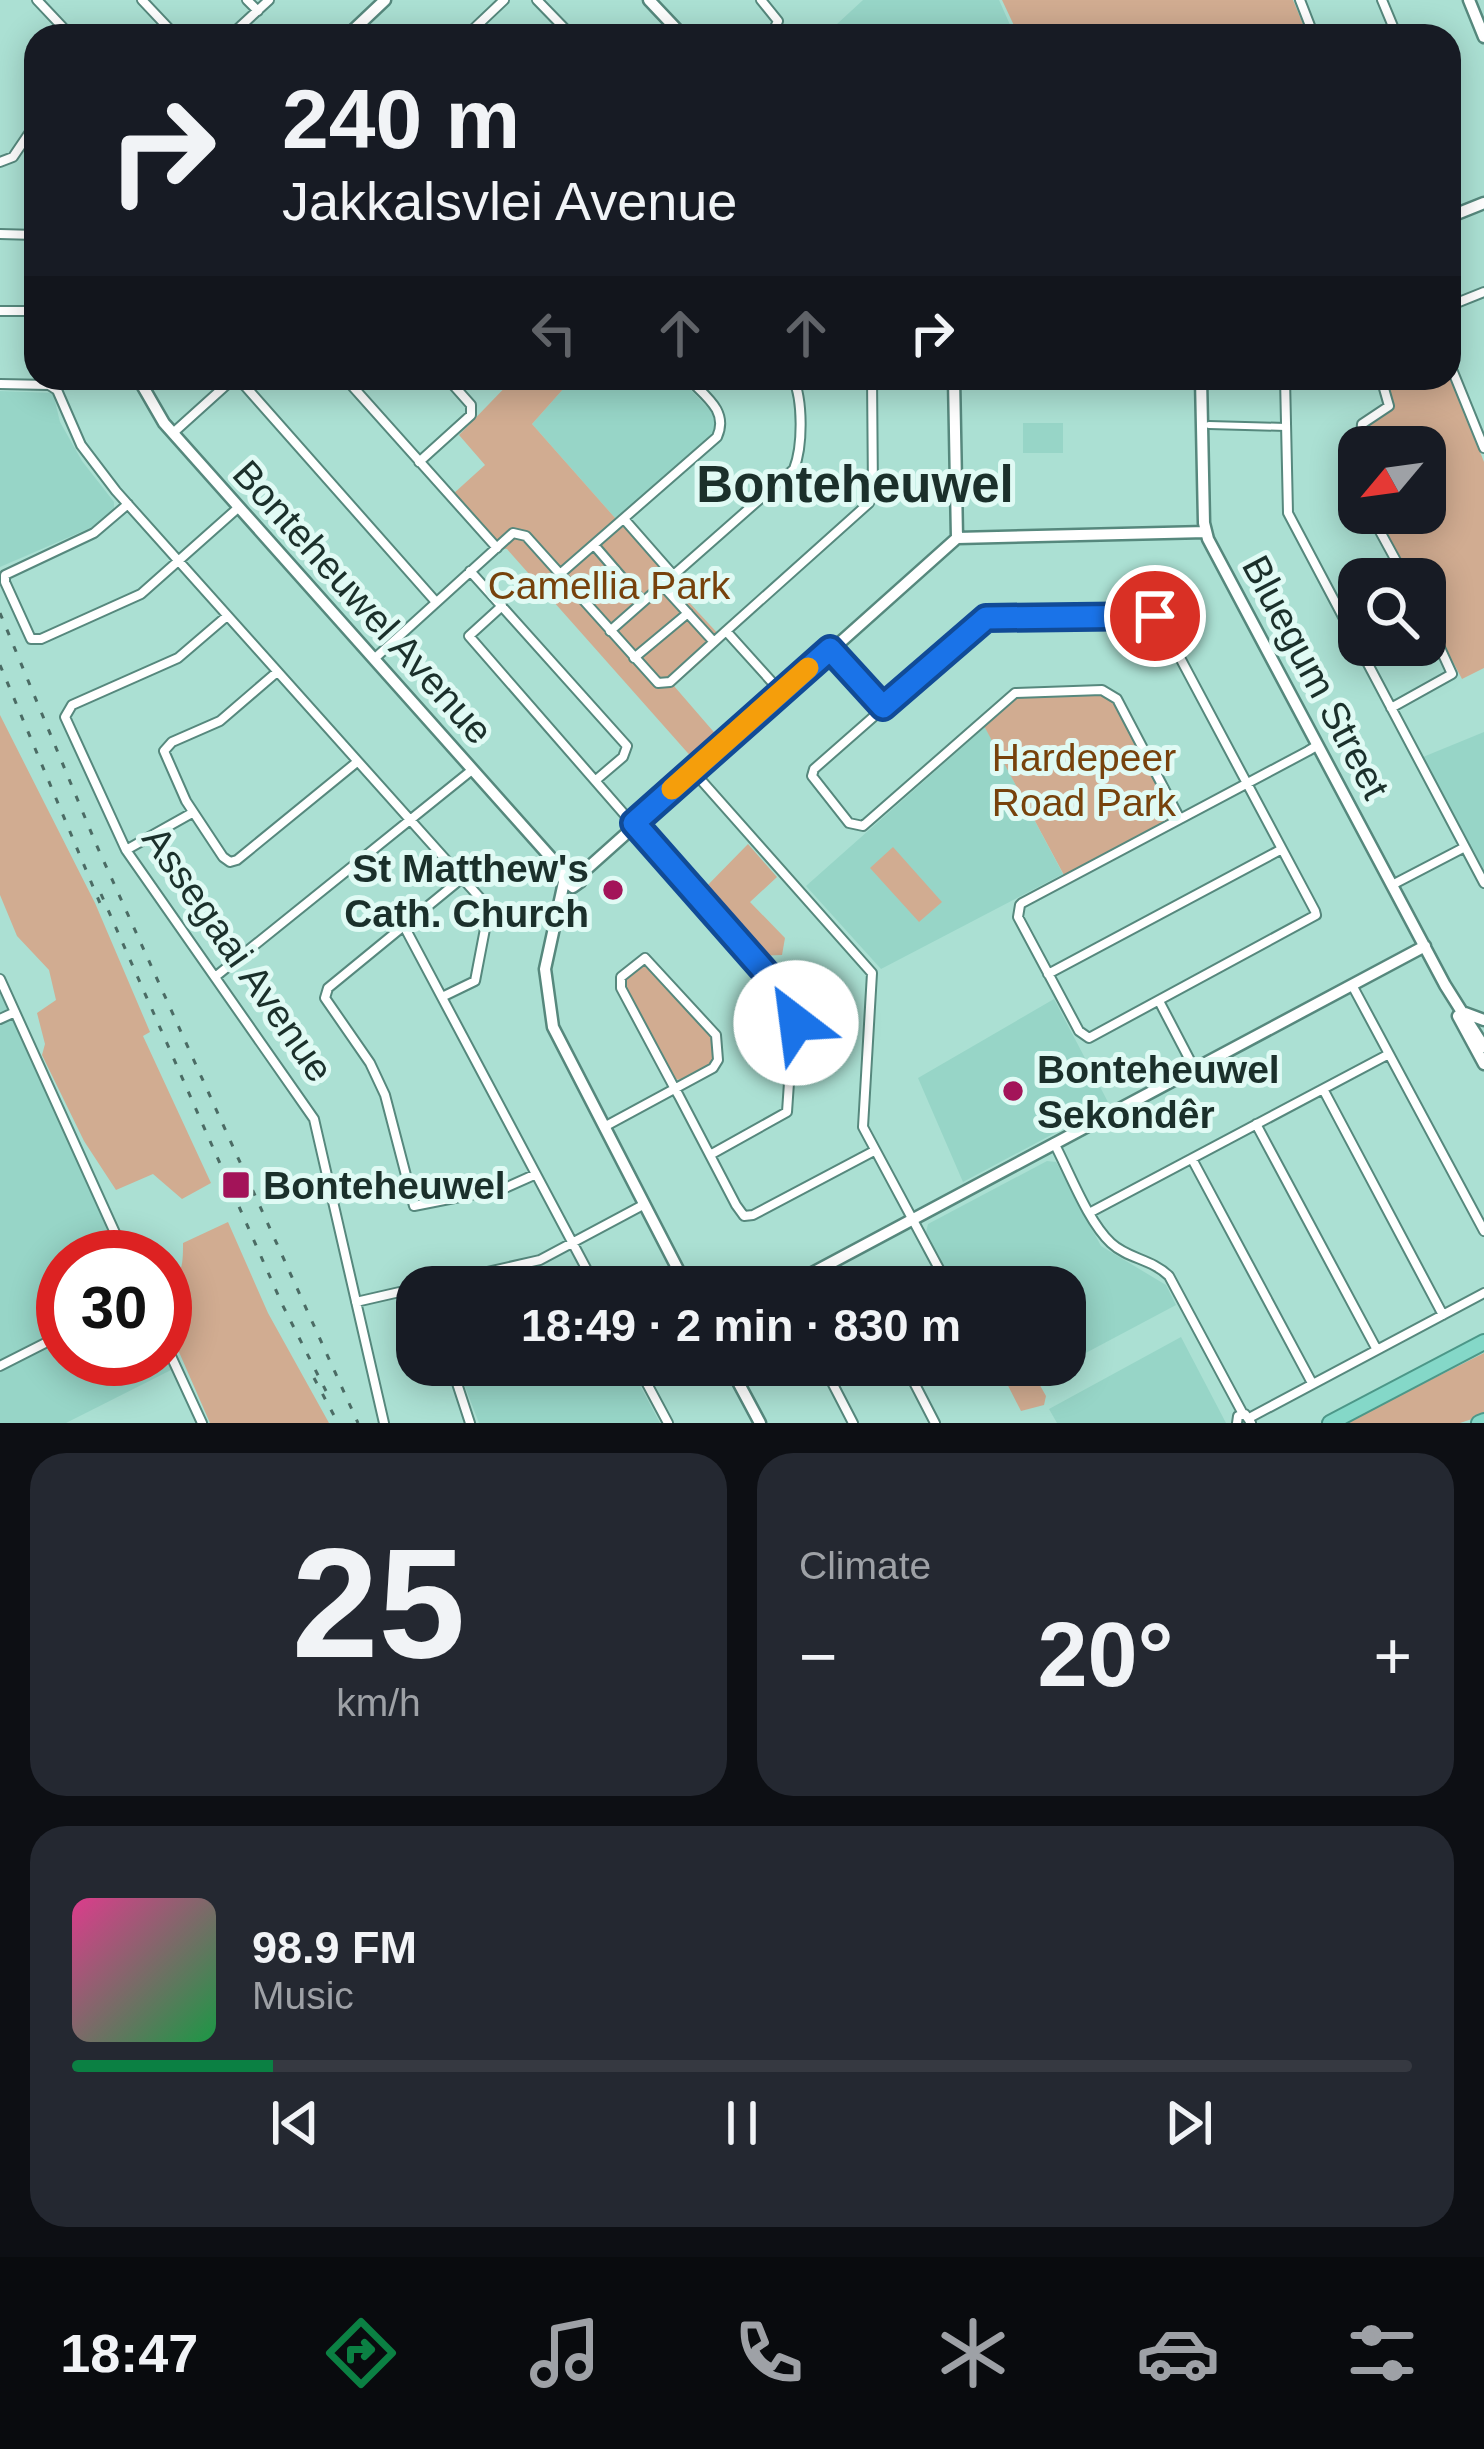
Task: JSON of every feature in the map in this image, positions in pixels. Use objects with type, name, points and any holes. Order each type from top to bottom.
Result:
[{"type":"highway","points":[[1330,1423],[1484,1342]]},
{"type":"street","points":[[37,0],[60,24]]},
{"type":"street","points":[[142,0],[165,24]]},
{"type":"street","points":[[247,0],[258,10]]},
{"type":"street","points":[[243,24],[269,0]]},
{"type":"street","points":[[364,24],[385,0]]},
{"type":"street","points":[[479,24],[504,0]]},
{"type":"street","points":[[537,0],[560,24]]},
{"type":"street","points":[[649,0],[672,24]]},
{"type":"street","points":[[761,0],[776,24]]},
{"type":"street","points":[[1470,0],[1484,37]]},
{"type":"street","points":[[0,162],[13,157],[24,141]]},
{"type":"street","points":[[57,390],[81,445],[128,504],[491,914],[475,981],[442,997]]},
{"type":"street","name":"Bonteheuwel Avenue","points":[[144,390],[173,433],[571,876]]},
{"type":"street","points":[[173,433],[222,390]]},
{"type":"street","points":[[247,390],[436,602]]},
{"type":"street","points":[[356,390],[497,548]]},
{"type":"street","points":[[419,462],[471,416],[471,405],[457,390]]},
{"type":"street","points":[[560,574],[720,433],[719,412],[699,390]]},
{"type":"street","points":[[610,631],[794,469],[797,390]]},
{"type":"street","points":[[374,658],[509,536],[520,532],[653,680],[664,684],[869,503],[873,492],[872,390]]},
{"type":"street","points":[[954,390],[957,538]]},
{"type":"street","name":"Bluegum Street","points":[[1202,390],[1206,532],[1445,986],[1480,1040]]},
{"type":"street","points":[[1286,390],[1288,513],[1484,883]]},
{"type":"street","points":[[1362,426],[1389,406],[1384,390]]},
{"type":"street","points":[[1460,390],[1484,448]]},
{"type":"street","points":[[1209,425],[1286,427]]},
{"type":"street","points":[[128,504],[94,533],[7,572],[4,582],[31,639],[41,639],[135,598],[239,507]]},
{"type":"street","points":[[624,519],[674,576]]},
{"type":"street","points":[[676,1266],[558,1042],[548,1005],[546,960],[571,876],[957,538],[1206,532]]},
{"type":"street","points":[[594,545],[643,602]]},
{"type":"street","points":[[470,572],[627,746],[622,757],[596,780]]},
{"type":"street","points":[[663,586],[715,642]]},
{"type":"street","points":[[502,606],[470,636],[794,1009],[788,1112],[710,1154]]},
{"type":"street","points":[[634,658],[688,613]]},
{"type":"street","points":[[1180,819],[1111,693],[1022,692],[1009,697],[865,825],[854,827],[813,782],[812,773],[986,618],[1152,615],[1161,622],[1247,784],[1282,849],[1315,917],[1084,1037],[1017,915],[1020,904],[1247,784],[1318,746]]},
{"type":"street","name":"Assegaai Avenue","points":[[227,616],[178,658],[67,710],[65,717],[126,850],[314,1119],[384,1423]]},
{"type":"street","points":[[726,632],[781,692]]},
{"type":"street","points":[[830,649],[883,707]]},
{"type":"street","points":[[1391,708],[1453,674],[1446,659]]},
{"type":"street","points":[[277,671],[220,721],[166,747],[166,759],[192,813],[223,857],[234,861],[357,762]]},
{"type":"street","points":[[215,977],[472,770]]},
{"type":"street","points":[[693,771],[872,973],[863,1122],[937,1266]]},
{"type":"street","points":[[126,850],[192,813]]},
{"type":"street","points":[[1392,885],[1465,847]]},
{"type":"street","points":[[1048,974],[1282,849]]},
{"type":"street","points":[[461,879],[324,994],[370,1063],[387,1099],[411,1203],[422,1207],[464,1198],[512,1186],[534,1174]]},
{"type":"street","points":[[404,926],[585,1266]]},
{"type":"street","points":[[825,1266],[1424,946]]},
{"type":"street","points":[[603,1128],[675,1089],[716,1065],[719,1041],[645,958],[621,977],[620,984],[675,1089],[710,1154],[736,1205],[748,1216],[874,1151]]},
{"type":"street","points":[[0,979],[114,1230]]},
{"type":"street","points":[[1352,985],[1484,1231]]},
{"type":"street","name":"Bluegum Street","points":[[1445,986],[1480,1040],[1484,1064]]},
{"type":"street","points":[[1159,1001],[1194,1068]]},
{"type":"street","points":[[1462,1010],[1484,1020]]},
{"type":"street","points":[[0,1019],[15,1012]]},
{"type":"street","points":[[1091,1213],[1389,1054]]},
{"type":"street","points":[[1323,1089],[1443,1315]]},
{"type":"street","points":[[1256,1124],[1376,1348]]},
{"type":"street","points":[[1054,1143],[1091,1213],[1116,1248],[1155,1264],[1168,1276],[1245,1419],[1484,1293]]},
{"type":"street","points":[[1192,1159],[1312,1383]]},
{"type":"street","points":[[515,1266],[533,1262],[644,1205]]},
{"type":"street","points":[[356,1302],[396,1292]]},
{"type":"street","points":[[0,1366],[36,1348]]},
{"type":"street","points":[[185,1386],[202,1423]]},
{"type":"street","points":[[458,1386],[470,1423]]},
{"type":"street","points":[[648,1386],[668,1423]]},
{"type":"street","points":[[740,1386],[760,1423]]},
{"type":"street","points":[[834,1386],[853,1423]]},
{"type":"street","points":[[915,1386],[935,1423]]},
{"type":"shaded area","points":[[863,0],[999,0],[1010,24],[837,24]]},
{"type":"shaded area","points":[[562,390],[691,390],[716,416],[716,430],[616,519],[532,424]]},
{"type":"shaded area","points":[[0,391],[53,393],[60,422],[114,502],[114,509],[97,525],[0,567]]},
{"type":"shaded area","points":[[1023,423],[1063,423],[1063,453],[1023,453]]},
{"type":"shaded area","points":[[985,727],[1063,874],[881,969],[806,886]]},
{"type":"shaded area","points":[[1484,732],[1484,870],[1423,757]]},
{"type":"shaded area","points":[[0,993],[109,1230],[36,1230],[36,1386],[139,1386],[66,1423],[0,1423]]},
{"type":"shaded area","name":"Bonteheuwel Sekondêr","points":[[1054,999],[1109,1104],[963,1182],[918,1078]]},
{"type":"shaded area","points":[[1047,1161],[1056,1162],[1101,1246],[1166,1285],[1176,1305],[1086,1353],[1086,1266],[944,1266],[926,1232],[928,1224]]},
{"type":"shaded area","points":[[1181,1337],[1226,1423],[1057,1423],[1049,1409]]},
{"type":"shaded area","points":[[465,1386],[640,1386],[660,1423],[479,1423]]},
{"type":"green space","points":[[1002,0],[1293,0],[1303,24],[1013,24]]},
{"type":"green space","name":"Camellia Park","points":[[502,390],[562,390],[532,424],[616,519],[626,521],[675,575],[674,586],[721,637],[707,650],[710,654],[674,686],[719,738],[694,760],[507,549],[496,548],[453,494],[485,465],[459,435]]},
{"type":"green space","points":[[1388,390],[1456,390],[1484,462],[1484,668],[1462,679],[1446,649],[1446,558],[1398,558],[1385,534],[1446,534],[1446,426],[1368,426],[1390,412],[1394,403]]},
{"type":"green space","name":"Hardepeer Road Park","points":[[1098,693],[1115,704],[1173,815],[1065,877],[983,724],[1021,695]]},
{"type":"green space","points":[[0,715],[95,903],[150,1032],[143,1036],[211,1183],[182,1199],[153,1174],[116,1190],[84,1141],[42,1055],[45,1044],[37,1013],[56,1000],[49,970],[17,936],[0,895]]},
{"type":"green space","points":[[748,844],[777,877],[750,902],[785,938],[782,955],[756,956],[700,893]]},
{"type":"green space","points":[[893,847],[942,902],[919,922],[870,868]]},
{"type":"green space","points":[[644,963],[713,1037],[712,1063],[682,1080],[673,1079],[623,984]]},
{"type":"green space","points":[[228,1222],[268,1313],[329,1423],[210,1423],[192,1382],[192,1239]]},
{"type":"green space","points":[[1484,1353],[1484,1415],[1460,1423],[1345,1423]]},
{"type":"green space","points":[[1008,1386],[1040,1386],[1046,1396],[1044,1405],[1021,1411]]},
{"type":"railway","points":[[0,613],[96,844],[358,1423]]},
{"type":"railway","points":[[0,665],[102,908]]},
{"type":"railway","points":[[101,894],[282,1304],[326,1391]]},
{"type":"railway","points":[[314,1378],[338,1423]]},
{"type":"slow traffic","points":[[672,789],[808,668]]},
{"type":"place","name":"St Matthew's Cath. Church","points":[[613,890]]},
{"type":"place","name":"Bonteheuwel Sekondêr","points":[[1013,1091]]},
{"type":"place","name":"Bonteheuwel","points":[[236,1185]]},
{"type":"district","name":"Bonteheuwel","points":[[855,484]]},
{"type":"route","points":[[796,1023],[790,1000],[634,823],[830,649],[883,707],[986,618],[1155,616]]}]
